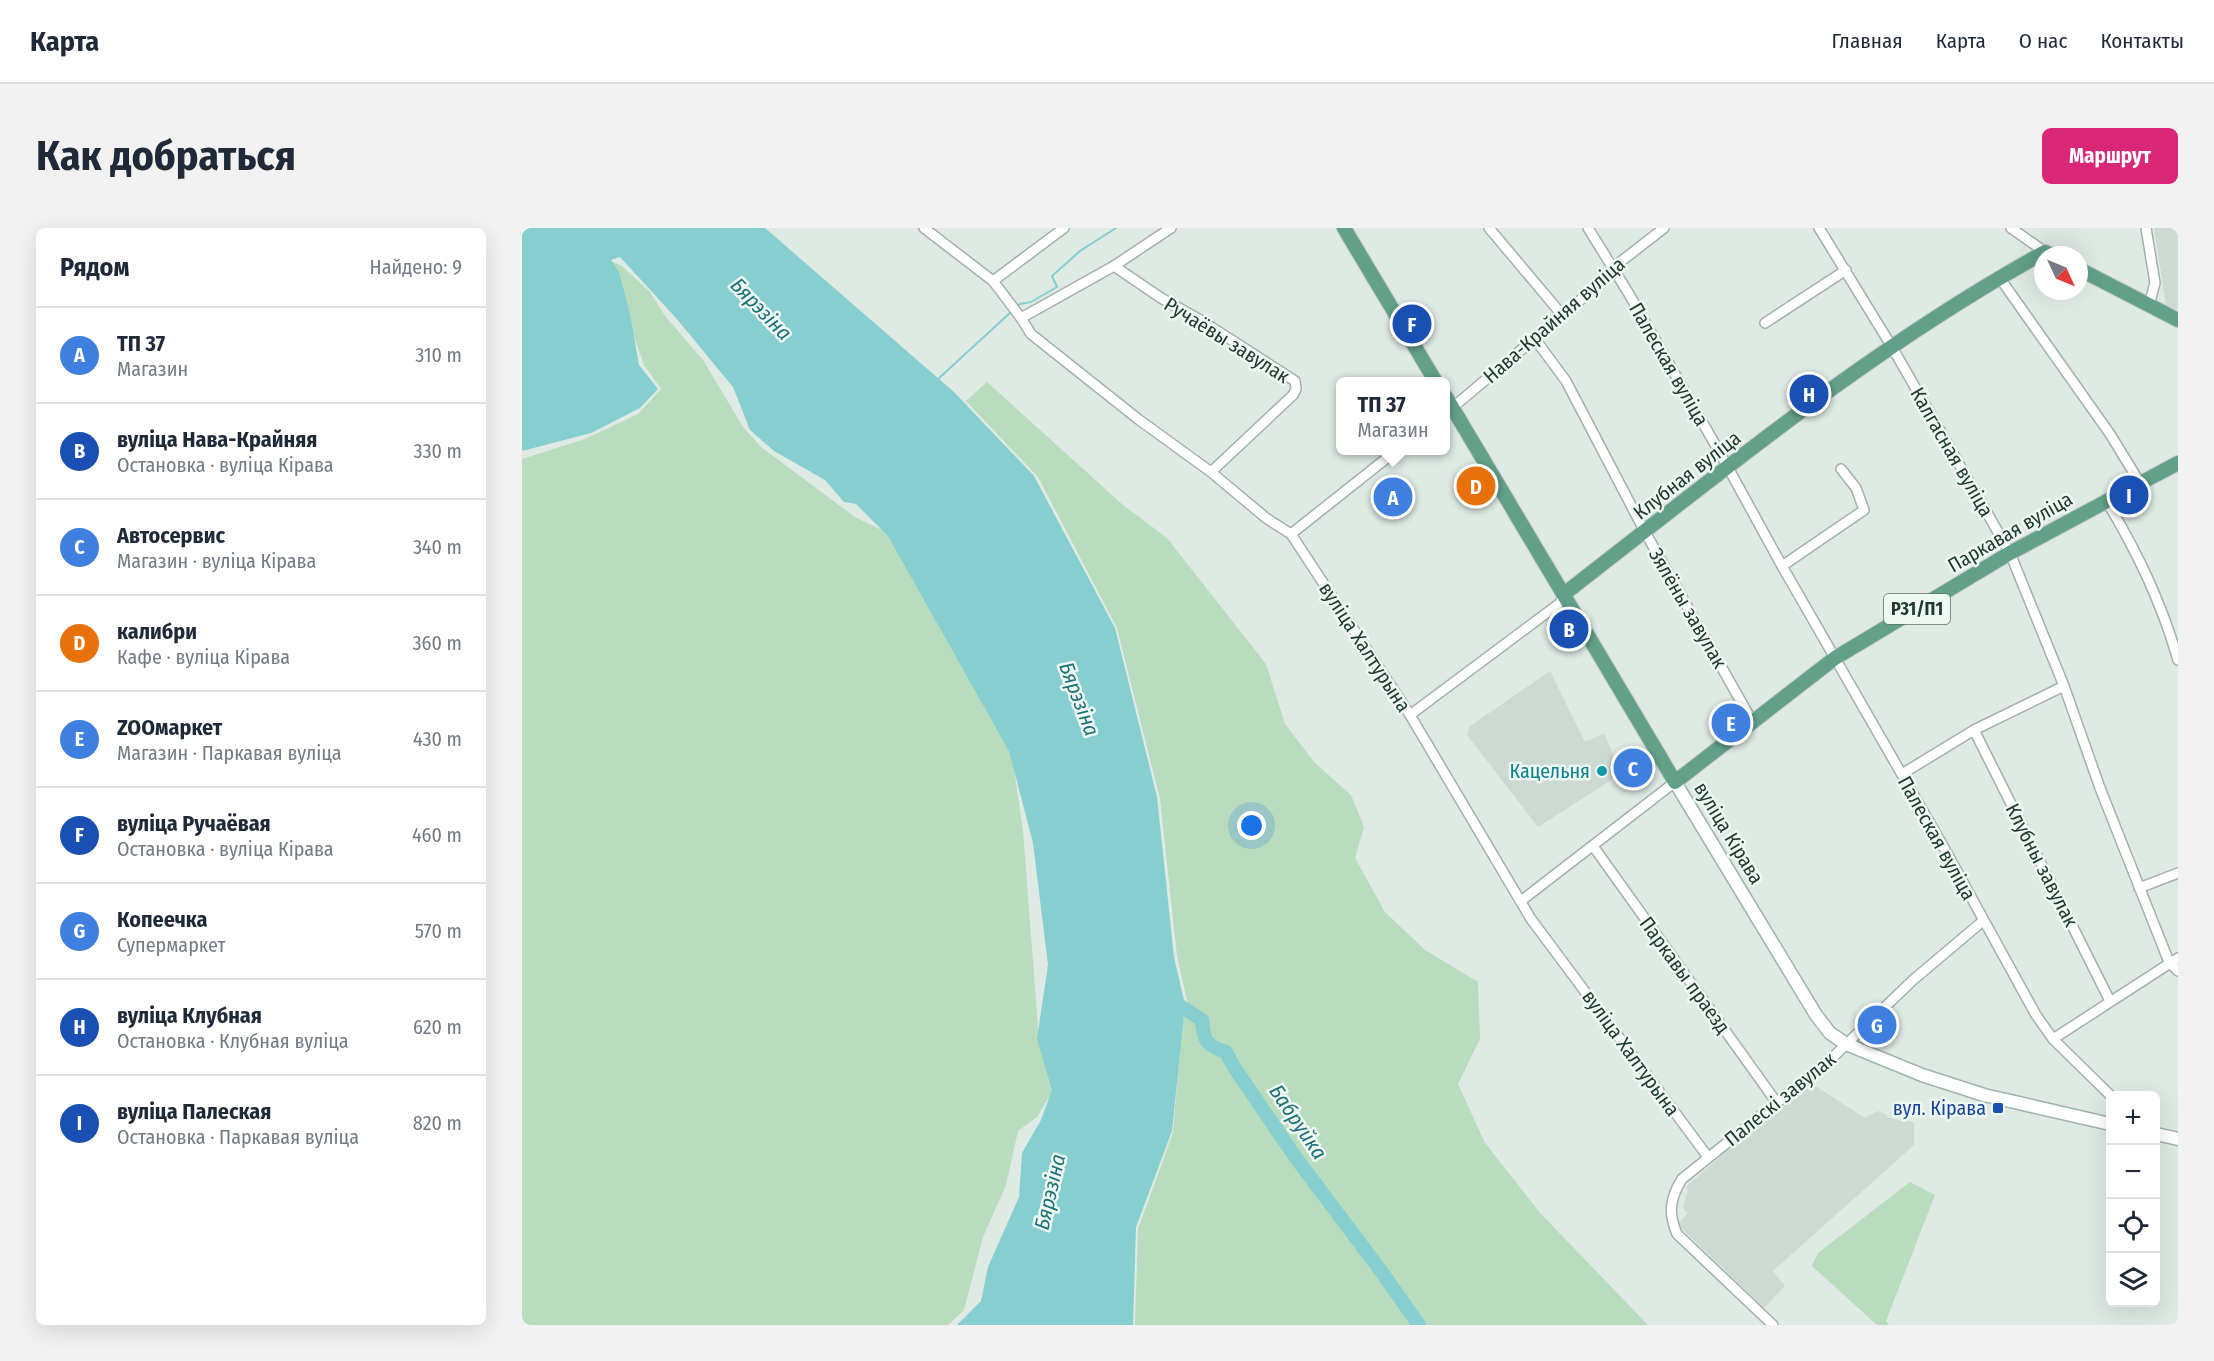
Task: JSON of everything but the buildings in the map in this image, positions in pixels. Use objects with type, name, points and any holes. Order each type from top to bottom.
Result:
[{"type":"main road","points":[[1344,228],[1434,377]]},
{"type":"main road","name":"Клубная вуліца","points":[[1564,594],[1727,467],[1892,347],[1999,277],[2034,260]]},
{"type":"main road","points":[[2088,274],[2178,320]]},
{"type":"main road","name":"вуліца Кірава","points":[[1450,409],[1564,594],[1816,1015],[1830,1033],[1846,1044],[1960,1088],[2106,1123]]},
{"type":"main road","name":"Паркавая вуліца","points":[[1675,782],[1835,658],[2010,553],[2178,463]]},
{"type":"main road","points":[[2160,1134],[2176,1136]]},
{"type":"street","name":"вуліца Халтурына","points":[[924,228],[993,281],[1031,334],[1266,518],[1291,534],[1410,715],[1531,919],[1708,1157]]},
{"type":"street","points":[[993,281],[1064,228]]},
{"type":"street","points":[[1019,315],[1114,266],[1171,228]]},
{"type":"street","points":[[1489,228],[1563,316]]},
{"type":"street","name":"Палеская вуліца","points":[[1588,228],[1615,271],[1902,774],[2030,1006],[2053,1039],[2107,1091]]},
{"type":"street","name":"Нава-Крайняя вуліца","points":[[1450,404],[1563,316],[1615,271],[1619,263],[1664,228]]},
{"type":"street","name":"Калгасная вуліца","points":[[1819,228],[1892,347],[2010,553],[2064,686],[2139,888],[2178,972]]},
{"type":"street","points":[[2011,228],[2038,246]]},
{"type":"street","points":[[2146,228],[2155,284],[2149,305]]},
{"type":"street","name":"Ручаёвы завулак","points":[[1114,266],[1161,298],[1202,321],[1295,381],[1296,388],[1293,395],[1210,472]]},
{"type":"street","points":[[1765,323],[1845,270]]},
{"type":"street","points":[[1999,277],[2103,425],[2140,483]]},
{"type":"street","name":"Зялёны завулак","points":[[1535,339],[1566,381],[1645,532],[1752,721]]},
{"type":"street","points":[[1291,534],[1391,455]]},
{"type":"street","points":[[1782,566],[1864,510],[1856,488],[1841,469]]},
{"type":"street","points":[[2106,500],[2150,579],[2178,660]]},
{"type":"street","name":"Клубная вуліца","points":[[1410,715],[1560,603],[1564,594]]},
{"type":"street","points":[[1902,774],[1974,730],[2064,686]]},
{"type":"street","name":"Клубны завулак","points":[[1974,730],[2110,1001]]},
{"type":"street","name":"Паркавая вуліца","points":[[1521,901],[1675,782]]},
{"type":"street","name":"Паркавы праезд","points":[[1593,846],[1777,1103]]},
{"type":"street","points":[[2139,888],[2178,873]]},
{"type":"street","name":"Палескі завулак","points":[[1773,1325],[1677,1234],[1670,1209],[1674,1192],[1682,1179],[1832,1058],[1913,980],[1983,921]]},
{"type":"street","points":[[2053,1039],[2173,960]]},
{"type":"shaded area","points":[[2154,228],[2178,228],[2178,310],[2166,305]]},
{"type":"shaded area","points":[[1550,671],[1585,742],[1604,733],[1621,774],[1538,827],[1467,735],[1470,726]]},
{"type":"shaded area","points":[[1809,1082],[1865,1118],[1878,1111],[1887,1117],[1901,1121],[1902,1118],[1914,1123],[1914,1145],[1773,1271],[1785,1286],[1764,1308],[1677,1224],[1688,1213],[1683,1208],[1688,1190],[1686,1187],[1757,1124]]},
{"type":"green space","points":[[607,259],[622,266],[650,292],[665,316],[703,360],[743,427],[761,447],[855,517],[888,533],[1011,749],[1023,831],[1039,1040],[1054,1089],[1037,1117],[1018,1131],[1006,1185],[983,1237],[964,1310],[948,1325],[522,1325],[522,459],[585,439],[638,414],[661,389],[644,365]]},
{"type":"green space","points":[[987,382],[1123,505],[1167,538],[1266,664],[1285,724],[1315,763],[1351,795],[1364,827],[1355,858],[1385,912],[1425,950],[1478,982],[1480,1039],[1458,1084],[1485,1143],[1541,1214],[1648,1325],[1135,1325],[1138,1229],[1173,1133],[1182,1023],[1188,1005],[1177,956],[1160,799],[1117,628],[1038,477],[966,401]]},
{"type":"green space","points":[[1910,1182],[1935,1195],[1886,1321],[1889,1325],[1877,1325],[1812,1266],[1818,1253]]},
{"type":"water","name":"Бярэзіна","points":[[522,228],[765,228],[954,392],[1034,476],[1115,628],[1157,797],[1174,957],[1185,1005],[1172,1131],[1136,1227],[1133,1325],[957,1325],[981,1301],[988,1267],[1019,1197],[1022,1153],[1041,1120],[1052,1090],[1037,1039],[1048,965],[1033,843],[1009,751],[888,536],[856,504],[844,502],[825,480],[774,451],[750,430],[733,387],[676,318],[620,257],[611,260],[619,272],[630,314],[639,365],[658,389],[640,408],[591,433],[522,451]]},
{"type":"waterway","points":[[1016,307],[1031,302],[1057,287],[1052,276],[1080,251],[1116,228]]},
{"type":"waterway","points":[[937,380],[1012,311]]},
{"type":"waterway","name":"Бабруйка","points":[[1170,999],[1202,1020],[1207,1041],[1226,1052],[1296,1158],[1419,1325]]},
{"type":"place","name":"вуліца Ручаёвая","points":[[1412,324]]},
{"type":"place","name":"вуліца Клубная","points":[[1809,394]]},
{"type":"place","name":"калибри","points":[[1476,486]]},
{"type":"place","name":"вуліца Палеская","points":[[2129,495]]},
{"type":"place","name":"ТП 37","points":[[1393,497]]},
{"type":"place","name":"вуліца Нава-Крайняя","points":[[1569,629]]},
{"type":"place","name":"ZOOмаркет","points":[[1731,723]]},
{"type":"place","name":"Автосервис","points":[[1633,768]]},
{"type":"place","name":"Кацельня","points":[[1602,771]]},
{"type":"place","name":"Копеечка","points":[[1877,1025]]},
{"type":"place","name":"вул. Кірава","points":[[1998,1108]]}]
